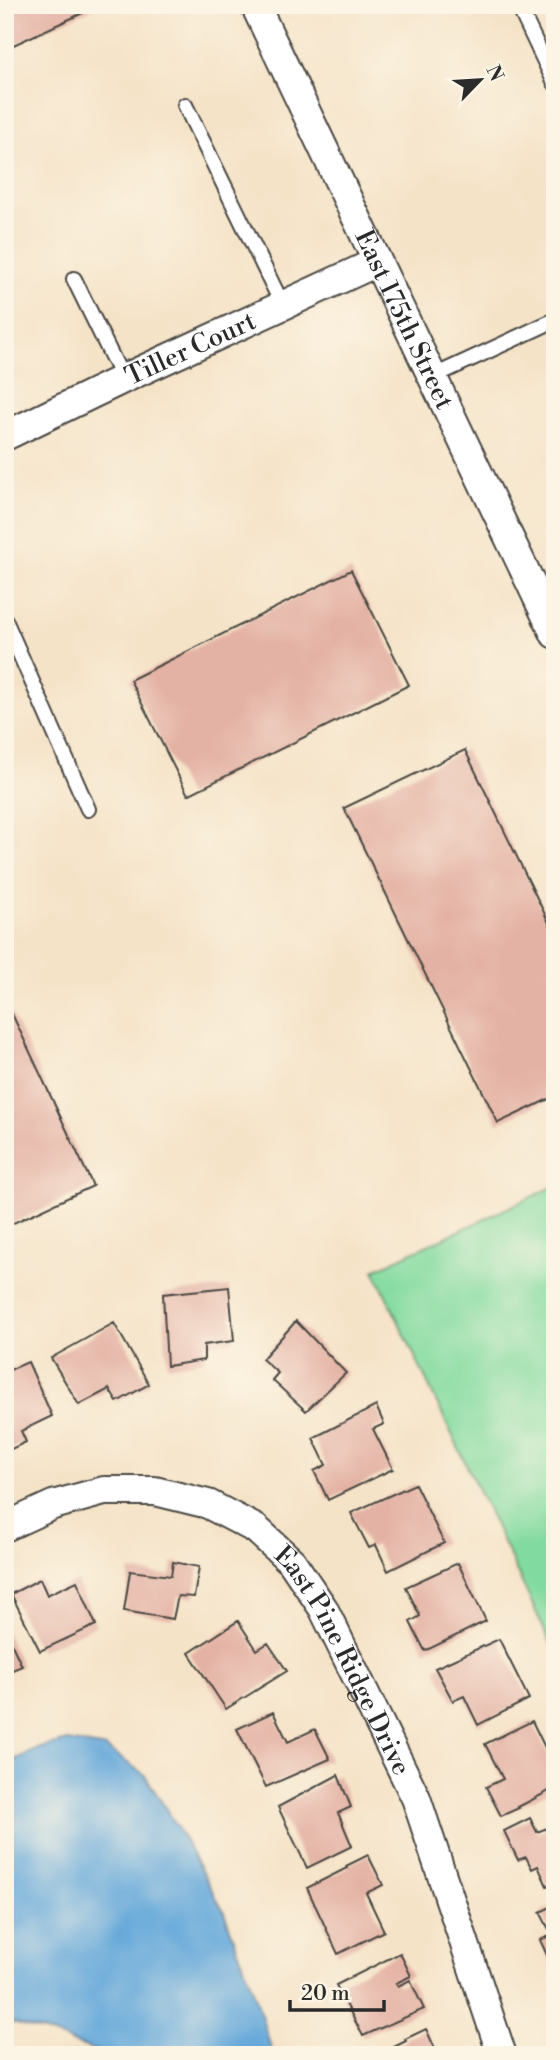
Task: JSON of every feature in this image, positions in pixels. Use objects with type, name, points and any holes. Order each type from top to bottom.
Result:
[{"type":"street","name":"East 175th Street","points":[[255,5],[555,634]]},
{"type":"street","name":"Tiller Court","points":[[5,436],[377,262]]},
{"type":"street","name":"East Pine Ridge Drive","points":[[5,1527],[54,1505],[104,1491],[155,1491],[208,1504],[256,1529],[292,1562],[323,1608],[416,1798],[502,2055]]},
{"type":"lane","points":[[518,5],[555,83]]},
{"type":"lane","points":[[540,53],[555,46]]},
{"type":"lane","points":[[186,105],[283,306]]},
{"type":"lane","points":[[74,279],[123,379]]},
{"type":"lane","points":[[432,377],[555,320]]},
{"type":"lane","points":[[5,620],[88,809]]},
{"type":"green space","points":[[555,1186],[555,1652],[374,1270]]},
{"type":"water","points":[[68,1741],[106,1748],[145,1775],[224,1912],[256,1998],[273,2055],[108,2055],[42,2031],[5,2021],[5,1764],[40,1748]]},
{"type":"building","points":[[5,5],[100,5],[5,49]]},
{"type":"building","points":[[351,570],[409,685],[188,795],[130,680]]},
{"type":"building","points":[[465,750],[555,935],[555,1096],[498,1123],[344,808]]},
{"type":"building","points":[[5,999],[93,1186],[5,1227]]},
{"type":"building","points":[[229,1287],[234,1341],[204,1345],[204,1360],[167,1366],[163,1294]]},
{"type":"building","points":[[296,1321],[346,1373],[306,1411],[272,1380],[278,1373],[262,1359]]},
{"type":"building","points":[[114,1323],[149,1384],[117,1402],[109,1389],[79,1405],[51,1358]]},
{"type":"building","points":[[28,1362],[52,1416],[21,1431],[26,1442],[5,1452],[5,1372]]},
{"type":"building","points":[[376,1406],[384,1424],[373,1429],[393,1469],[328,1500],[314,1471],[326,1465],[313,1438]]},
{"type":"building","points":[[415,1484],[444,1543],[388,1571],[376,1545],[369,1548],[351,1513]]},
{"type":"building","points":[[173,1562],[199,1567],[194,1597],[178,1596],[173,1619],[124,1611],[130,1571],[171,1576]]},
{"type":"building","points":[[458,1563],[486,1621],[425,1651],[410,1622],[420,1616],[406,1587]]},
{"type":"building","points":[[40,1579],[47,1595],[77,1581],[96,1625],[40,1651],[11,1594]]},
{"type":"building","points":[[238,1621],[257,1650],[268,1643],[287,1671],[226,1709],[189,1653]]},
{"type":"building","points":[[5,1630],[22,1666],[5,1673]]},
{"type":"building","points":[[499,1639],[529,1699],[478,1725],[464,1696],[453,1701],[435,1668]]},
{"type":"building","points":[[273,1712],[288,1742],[315,1729],[330,1759],[266,1787],[237,1729]]},
{"type":"building","points":[[532,1721],[555,1768],[555,1788],[501,1816],[486,1787],[503,1779],[485,1744]]},
{"type":"building","points":[[338,1775],[351,1807],[338,1813],[352,1846],[307,1868],[278,1807]]},
{"type":"building","points":[[530,1818],[537,1832],[555,1825],[555,1883],[547,1886],[538,1866],[532,1869],[526,1857],[518,1860],[504,1831]]},
{"type":"building","points":[[368,1855],[383,1885],[366,1893],[384,1931],[338,1954],[307,1888]]},
{"type":"building","points":[[555,1905],[555,1972],[540,1940],[552,1935],[540,1912]]},
{"type":"building","points":[[400,1953],[411,1976],[396,1983],[398,1986],[410,1980],[424,2009],[363,2036],[336,1985]]},
{"type":"building","points":[[426,2029],[438,2055],[378,2055],[406,2041],[405,2039]]}]
